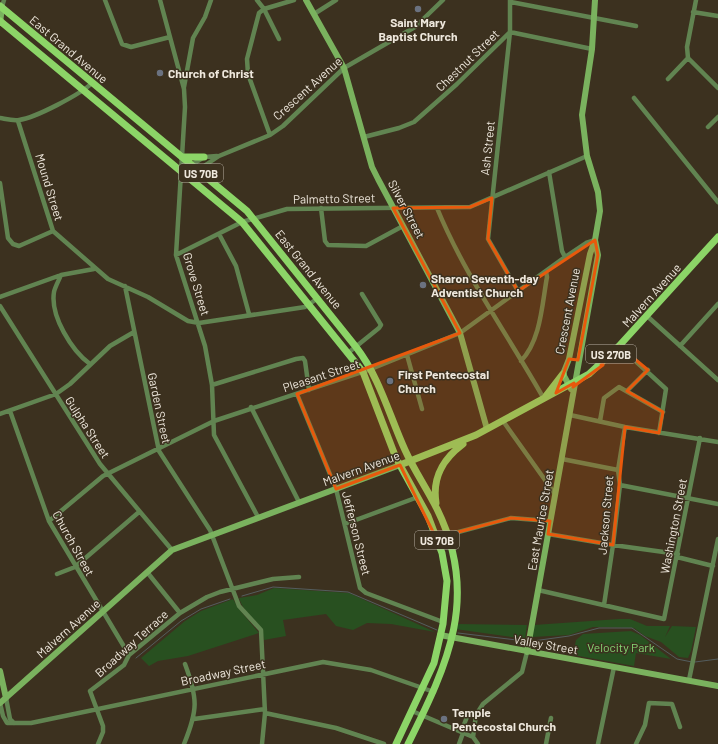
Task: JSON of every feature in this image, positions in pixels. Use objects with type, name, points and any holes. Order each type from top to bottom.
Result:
[{"type":"main road","name":"East Grand Avenue","points":[[1,5],[254,218],[356,347],[371,369],[410,461],[437,509],[447,535],[457,570],[458,586],[457,604],[451,637]]},
{"type":"main road","name":"East Grand Avenue","points":[[0,22],[242,222],[348,353],[362,372],[400,465],[418,498],[444,560],[447,581],[443,622]]},
{"type":"main road","points":[[182,157],[204,157]]},
{"type":"main road","name":"Malvern Avenue","points":[[400,465],[476,435],[572,384],[599,366],[647,316],[718,237]]},
{"type":"main road","points":[[544,399],[563,374]]},
{"type":"main road","name":"US 270B","points":[[437,509],[435,490],[439,470],[447,458],[476,435]]},
{"type":"main road","name":"US 70B","points":[[396,744],[434,663],[443,622]]},
{"type":"main road","name":"US 70B","points":[[408,744],[434,692],[445,663],[451,637]]},
{"type":"street","points":[[105,0],[122,44],[131,47],[170,37]]},
{"type":"street","name":"Grove Street","points":[[160,0],[184,89],[185,107],[182,171],[176,255],[199,323],[212,385],[214,435],[258,518]]},
{"type":"street","points":[[184,89],[193,38],[205,17],[211,0]]},
{"type":"street","points":[[257,0],[264,9],[279,40]]},
{"type":"street","points":[[270,135],[248,74],[247,59],[259,13],[264,9],[294,0]]},
{"type":"street","name":"Silver Street","points":[[306,0],[344,68],[372,167],[460,333],[487,429]]},
{"type":"street","points":[[314,14],[336,0]]},
{"type":"street","name":"Crescent Avenue","points":[[190,178],[198,170],[219,156],[270,135],[294,116],[344,68],[415,27],[443,0]]},
{"type":"street","name":"Crescent Avenue","points":[[563,374],[569,359],[600,211],[598,192],[587,156],[582,115],[592,49],[595,0]]},
{"type":"street","points":[[696,0],[687,47],[688,58],[718,88]]},
{"type":"street","points":[[510,1],[636,26]]},
{"type":"street","name":"Ash Street","points":[[510,1],[510,32],[488,239],[518,291]]},
{"type":"street","points":[[0,22],[1,5]]},
{"type":"street","points":[[693,12],[718,16]]},
{"type":"street","name":"Chestnut Street","points":[[364,137],[406,126],[426,112],[510,32],[592,49]]},
{"type":"street","points":[[668,79],[688,58]]},
{"type":"street","points":[[0,118],[18,120],[29,118],[84,91],[92,83]]},
{"type":"street","points":[[634,98],[718,202]]},
{"type":"street","points":[[708,127],[718,117]]},
{"type":"street","name":"Mound Street","points":[[18,120],[53,231],[94,269],[108,279],[148,297],[188,321],[199,323]]},
{"type":"street","name":"Crescent Avenue","points":[[182,171],[204,157],[219,156]]},
{"type":"street","name":"Palmetto Street","points":[[176,255],[242,222],[286,209],[470,207],[587,156]]},
{"type":"street","points":[[549,172],[562,251],[565,257]]},
{"type":"street","points":[[0,183],[8,238],[13,244],[19,246],[53,231]]},
{"type":"street","points":[[321,208],[325,241],[328,245],[366,246],[403,226]]},
{"type":"street","points":[[437,208],[451,242],[490,311],[544,399]]},
{"type":"street","points":[[219,234],[236,266],[249,314]]},
{"type":"street","name":"Crescent Avenue","points":[[572,384],[598,255],[595,240]]},
{"type":"street","name":"Pleasant Street","points":[[49,521],[107,474],[158,447],[214,421],[251,407],[297,394],[371,369],[460,333],[565,257],[586,243],[595,240]]},
{"type":"street","points":[[0,297],[61,275],[94,269]]},
{"type":"street","points":[[522,361],[530,353],[535,340],[547,277],[546,271]]},
{"type":"street","points":[[61,275],[54,291],[54,305],[58,318],[71,345],[80,356],[90,364]]},
{"type":"street","name":"Garden Street","points":[[125,286],[158,447],[212,535],[239,606],[261,630],[265,711],[262,744]]},
{"type":"street","points":[[348,353],[380,328],[381,325],[362,294]]},
{"type":"street","points":[[199,323],[309,305],[318,298]]},
{"type":"street","points":[[580,304],[589,305]]},
{"type":"street","points":[[680,346],[718,304]]},
{"type":"street","name":"Gulpha Street","points":[[0,306],[107,474],[172,550]]},
{"type":"street","points":[[647,316],[718,380]]},
{"type":"street","points":[[0,414],[56,394],[70,384],[110,346],[134,332]]},
{"type":"street","points":[[619,346],[648,370],[666,389],[659,433]]},
{"type":"street","points":[[407,355],[422,409]]},
{"type":"street","points":[[212,385],[303,358],[305,361],[309,390]]},
{"type":"street","points":[[569,359],[578,360]]},
{"type":"street","points":[[627,391],[648,370]]},
{"type":"street","points":[[563,374],[572,384]]},
{"type":"street","name":"East Maurice Street","points":[[528,649],[574,393],[572,384]]},
{"type":"street","points":[[600,421],[604,398],[619,387],[663,412]]},
{"type":"street","name":"Jefferson Street","points":[[297,394],[336,488],[360,588],[366,593],[378,598],[443,622]]},
{"type":"street","points":[[251,407],[299,502]]},
{"type":"street","name":"Church Street","points":[[10,411],[49,521],[75,567],[129,655]]},
{"type":"street","points":[[570,415],[625,427],[718,442]]},
{"type":"street","points":[[503,421],[555,494]]},
{"type":"street","name":"Jackson Street","points":[[604,605],[620,486],[618,470],[625,427]]},
{"type":"street","name":"Washington Street","points":[[604,605],[664,618],[700,438]]},
{"type":"street","points":[[562,459],[618,470]]},
{"type":"street","name":"Malvern Avenue","points":[[2,701],[172,550],[400,465]]},
{"type":"street","points":[[620,486],[718,504]]},
{"type":"street","points":[[345,524],[418,498]]},
{"type":"street","points":[[57,574],[75,567],[140,512]]},
{"type":"street","points":[[436,538],[511,518],[550,521]]},
{"type":"street","points":[[548,534],[677,556],[713,566]]},
{"type":"street","points":[[689,680],[713,566],[716,558],[718,539]]},
{"type":"street","points":[[147,572],[180,613]]},
{"type":"street","name":"Broadway Terrace","points":[[96,708],[90,692],[124,665],[129,655],[180,613],[207,597],[220,592],[233,590],[273,578],[299,577]]},
{"type":"street","points":[[538,590],[604,605]]},
{"type":"street","name":"Valley Street","points":[[440,635],[528,649],[614,667],[718,686]]},
{"type":"street","points":[[473,737],[476,715],[483,704],[522,672],[528,649]]},
{"type":"street","name":"Broadway Street","points":[[2,701],[3,716],[7,723],[31,723],[96,708],[323,662],[371,670],[434,692]]},
{"type":"street","points":[[184,744],[194,719],[194,689],[185,664]]},
{"type":"street","points":[[598,744],[614,667]]},
{"type":"street","points":[[0,671],[2,701],[10,719],[14,723]]},
{"type":"street","points":[[636,744],[645,725],[649,703],[672,704],[680,727]]},
{"type":"street","points":[[96,708],[103,726],[103,732],[98,744]]},
{"type":"street","points":[[194,719],[265,711],[336,728],[384,744]]},
{"type":"street","points":[[412,711],[473,737],[478,744]]},
{"type":"street","points":[[459,744],[467,717],[471,714],[476,715]]},
{"type":"street","points":[[546,744],[551,718]]},
{"type":"highlighted area","points":[[492,198],[488,239],[518,291],[595,240],[598,255],[578,360],[569,359],[556,393],[574,383],[573,387],[603,365],[601,365],[619,346],[648,370],[627,391],[663,412],[659,433],[625,427],[613,545],[548,534],[550,521],[511,518],[436,538],[400,465],[336,489],[297,394],[460,333],[393,208],[470,207]]},
{"type":"green space","points":[[274,588],[349,593],[435,632],[391,624],[367,623],[353,630],[336,626],[326,614],[283,620],[286,636],[264,640],[260,627],[245,610],[239,598],[257,595]]},
{"type":"green space","points":[[233,599],[239,609],[259,633],[188,656],[158,661],[149,666],[141,658],[185,621],[201,611]]},
{"type":"green space","points":[[630,619],[647,626],[670,626],[665,637],[672,626],[696,627],[688,658],[679,657],[661,642],[645,636],[634,628],[593,627],[569,635],[532,637],[534,625]]},
{"type":"green space","points":[[456,624],[527,625],[525,639],[455,629]]},
{"type":"green space","name":"Velocity Park","points":[[631,631],[640,635],[671,659],[636,653],[634,666],[573,655],[576,640],[583,634]]},
{"type":"waterway","points":[[242,596],[273,587],[348,592],[437,630]]},
{"type":"waterway","points":[[136,658],[181,621],[201,609],[230,599]]},
{"type":"waterway","points":[[533,641],[569,636],[599,628],[632,628],[677,659],[692,662]]},
{"type":"waterway","points":[[458,633],[525,641]]},
{"type":"waterway","points":[[695,662],[718,659]]},
{"type":"place","name":"Saint Mary Baptist Church","points":[[418,9]]},
{"type":"place","name":"Church of Christ","points":[[160,73]]},
{"type":"place","name":"Sharon Seventh-day Adventist Church","points":[[423,285]]},
{"type":"place","name":"First Pentecostal Church","points":[[390,381]]},
{"type":"place","name":"Temple Pentecostal Church","points":[[444,719]]}]
